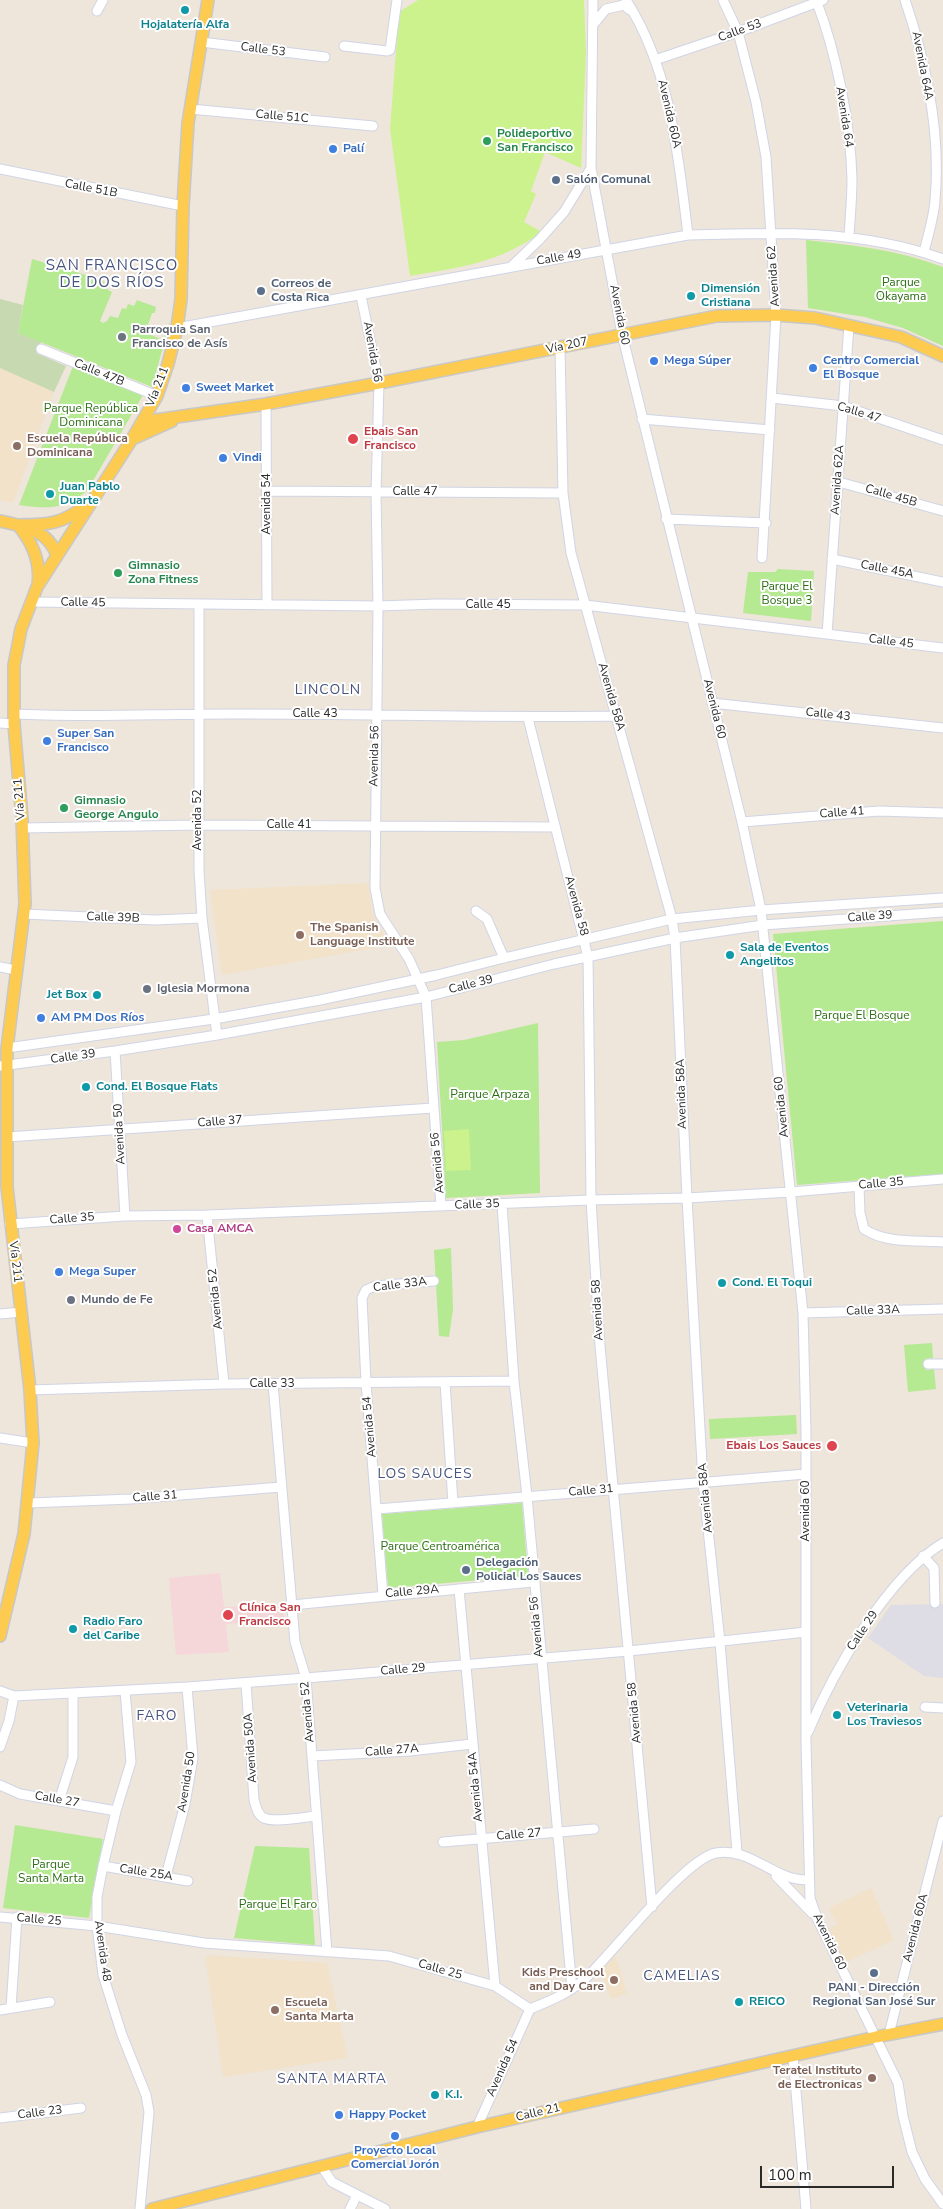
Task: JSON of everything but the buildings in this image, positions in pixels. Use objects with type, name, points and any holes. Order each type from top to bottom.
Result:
[{"type":"main road","name":"Vía 211","points":[[0,1636],[16,1574],[29,1503],[33,1443],[30,1390],[4,1187],[7,1136],[4,1066],[8,1048],[24,914],[25,876],[14,719],[14,664],[21,629],[38,587],[99,492],[157,396],[177,328],[181,299],[182,206],[190,109],[208,0]]},
{"type":"main road","name":"Vía 207","points":[[142,422],[266,404],[717,316],[816,318],[901,337],[943,356]]},
{"type":"main road","name":"Vía 207","points":[[132,439],[187,415]]},
{"type":"main road","points":[[0,522],[18,525],[39,525],[61,521],[76,513],[99,492]]},
{"type":"main road","points":[[18,525],[40,533],[49,539],[57,556]]},
{"type":"main road","points":[[18,525],[30,540],[37,559],[38,587]]},
{"type":"main road","name":"Calle 21","points":[[152,2209],[477,2127],[876,2037],[943,2024]]},
{"type":"street","points":[[97,12],[103,0]]},
{"type":"street","points":[[344,46],[390,50],[397,0]]},
{"type":"street","name":"Avenida 60","points":[[593,0],[591,168],[606,250],[622,334],[742,822],[763,925],[803,1313],[806,1474],[806,1737],[808,1880],[810,1898],[817,1918],[898,2083],[903,2116],[912,2152],[925,2178],[943,2204]]},
{"type":"street","name":"Avenida 60A","points":[[626,0],[636,16],[656,60],[672,118],[688,235]]},
{"type":"street","name":"Avenida 62","points":[[723,0],[738,32],[756,102],[766,157],[776,316],[766,522],[762,558]]},
{"type":"street","name":"Avenida 64A","points":[[905,0],[914,26],[929,95],[936,154],[935,202],[924,252]]},
{"type":"street","name":"Calle 53","points":[[656,60],[738,32],[819,1]]},
{"type":"street","name":"Avenida 64","points":[[819,1],[834,55],[846,122],[852,178],[849,237]]},
{"type":"street","points":[[593,26],[606,9],[616,6],[624,5],[636,16]]},
{"type":"street","name":"Calle 53","points":[[201,42],[325,57]]},
{"type":"street","name":"Calle 51C","points":[[190,109],[373,126]]},
{"type":"street","points":[[512,266],[564,212],[591,168]]},
{"type":"street","name":"Calle 51B","points":[[0,169],[182,206]]},
{"type":"street","name":"Calle 49","points":[[177,328],[688,235],[771,232],[849,237],[872,240],[924,252],[943,259]]},
{"type":"street","name":"Avenida 56","points":[[361,296],[379,383],[376,492],[378,606],[374,825],[375,888],[380,914],[409,959],[426,996],[441,1206]]},
{"type":"street","name":"Avenida 62A","points":[[826,634],[839,482],[849,325]]},
{"type":"street","name":"Avenida 58A","points":[[560,348],[563,493],[571,553],[672,919],[675,938],[703,1482],[720,1642],[737,1852]]},
{"type":"street","name":"Calle 47B","points":[[41,349],[157,396]]},
{"type":"street","name":"Calle 47","points":[[772,398],[843,406],[943,440]]},
{"type":"street","name":"Avenida 54","points":[[266,404],[267,605]]},
{"type":"street","points":[[642,419],[770,430]]},
{"type":"street","name":"Calle 45B","points":[[839,482],[943,511]]},
{"type":"street","name":"Calle 47","points":[[267,491],[563,493]]},
{"type":"street","points":[[666,519],[766,522]]},
{"type":"street","name":"Calle 45A","points":[[832,559],[943,582]]},
{"type":"street","name":"Calle 45","points":[[31,602],[378,606],[437,604],[585,605],[943,648]]},
{"type":"street","name":"Avenida 52","points":[[199,605],[197,825],[202,918],[217,1035]]},
{"type":"street","name":"Calle 43","points":[[712,703],[943,728]]},
{"type":"street","name":"Calle 43","points":[[0,723],[14,719],[199,714],[376,714],[528,718],[617,716]]},
{"type":"street","name":"Avenida 58","points":[[528,718],[588,957],[591,1200],[600,1346],[652,1907]]},
{"type":"street","name":"Calle 41","points":[[742,822],[879,811],[943,813]]},
{"type":"street","name":"Calle 41","points":[[23,828],[197,825],[555,827]]},
{"type":"street","name":"Calle 39","points":[[8,1048],[214,1018],[320,1000],[419,979],[672,919],[761,910],[943,898]]},
{"type":"street","points":[[476,911],[487,919],[504,958]]},
{"type":"street","name":"Calle 39","points":[[4,1066],[217,1035],[426,996],[675,938],[763,925],[943,912]]},
{"type":"street","name":"Calle 39B","points":[[24,914],[155,920],[202,918]]},
{"type":"street","points":[[0,967],[16,970]]},
{"type":"street","name":"Avenida 50","points":[[115,1051],[125,1216]]},
{"type":"street","name":"Calle 37","points":[[7,1136],[433,1108]]},
{"type":"street","name":"Calle 35","points":[[10,1224],[125,1216],[207,1215],[687,1198],[791,1192],[943,1179]]},
{"type":"street","points":[[859,1186],[860,1213],[864,1229],[873,1236],[943,1242]]},
{"type":"street","name":"Avenida 56","points":[[502,1204],[514,1381],[527,1496],[533,1582],[572,1989]]},
{"type":"street","name":"Avenida 52","points":[[207,1215],[224,1384]]},
{"type":"street","name":"Calle 33A","points":[[366,1290],[375,1286],[434,1281]]},
{"type":"street","name":"Avenida 54","points":[[366,1290],[362,1298],[366,1383],[383,1595]]},
{"type":"street","name":"Calle 33A","points":[[803,1313],[943,1309]]},
{"type":"street","points":[[0,1314],[21,1312]]},
{"type":"street","points":[[928,1364],[943,1364]]},
{"type":"street","name":"Calle 33","points":[[30,1390],[224,1384],[514,1381]]},
{"type":"street","points":[[445,1382],[453,1502]]},
{"type":"street","name":"Avenida 52","points":[[273,1384],[295,1642],[306,1678],[327,1952]]},
{"type":"street","points":[[0,1438],[33,1443]]},
{"type":"street","name":"Calle 31","points":[[377,1509],[806,1474]]},
{"type":"street","name":"Calle 31","points":[[29,1503],[131,1499],[281,1487]]},
{"type":"street","name":"Calle 29","points":[[806,1737],[828,1690],[851,1649],[895,1585],[923,1556],[943,1543]]},
{"type":"street","points":[[923,1556],[934,1568],[935,1603]]},
{"type":"street","name":"Calle 29A","points":[[292,1605],[533,1582]]},
{"type":"street","name":"Avenida 54A","points":[[459,1589],[495,1986]]},
{"type":"street","name":"Calle 29","points":[[0,1691],[14,1696],[246,1683],[720,1642],[806,1632]]},
{"type":"street","name":"Avenida 50A","points":[[246,1683],[254,1800],[258,1813],[264,1818],[273,1820],[316,1816]]},
{"type":"street","name":"Avenida 50","points":[[166,1876],[185,1804],[193,1758],[187,1687]]},
{"type":"street","name":"Avenida 48","points":[[124,1690],[130,1762],[103,1866],[97,1896],[97,1926],[103,1975],[122,2035],[146,2095],[149,2112],[140,2209]]},
{"type":"street","points":[[59,1801],[72,1757],[74,1693]]},
{"type":"street","points":[[0,1747],[9,1720],[14,1696]]},
{"type":"street","points":[[925,1707],[943,1708]]},
{"type":"street","name":"Calle 27A","points":[[312,1756],[410,1751],[472,1744]]},
{"type":"street","name":"Calle 27","points":[[0,1785],[20,1794],[116,1811]]},
{"type":"street","name":"Avenida 60A","points":[[890,2034],[943,1821]]},
{"type":"street","name":"Calle 27","points":[[443,1842],[594,1829]]},
{"type":"street","points":[[530,2009],[572,1989],[602,1962],[652,1907],[703,1857],[717,1852],[737,1852],[786,1877],[808,1880]]},
{"type":"street","points":[[762,1865],[791,1890],[817,1918]]},
{"type":"street","name":"Calle 25A","points":[[103,1866],[188,1881]]},
{"type":"street","name":"Calle 25","points":[[0,1917],[17,1917],[97,1926],[204,1943],[389,1956],[495,1986],[530,2009]]},
{"type":"street","points":[[11,2008],[17,1917]]},
{"type":"street","points":[[0,2010],[50,2002]]},
{"type":"street","name":"Avenida 54","points":[[477,2127],[530,2009]]},
{"type":"street","points":[[793,2056],[806,2209]]},
{"type":"street","name":"Calle 23","points":[[0,2118],[81,2108]]},
{"type":"street","points":[[322,2167],[332,2182],[385,2209]]},
{"type":"street","points":[[350,2209],[357,2195]]},
{"type":"shaded area","name":"Escuela República Dominicana","points":[[0,368],[54,392],[13,503],[0,500]]},
{"type":"shaded area","name":"The Spanish Language Institute","points":[[369,883],[372,911],[377,924],[391,945],[222,975],[210,890]]},
{"type":"shaded area","name":"Clínica San Francisco","points":[[220,1573],[224,1607],[238,1606],[238,1611],[283,1605],[284,1619],[226,1624],[229,1652],[176,1655],[169,1578]]},
{"type":"shaded area","points":[[943,1604],[943,1678],[924,1676],[868,1638],[891,1605]]},
{"type":"shaded area","points":[[871,1888],[894,1940],[844,1963],[828,1929],[837,1925],[829,1908]]},
{"type":"shaded area","name":"Kids Preschool and Day Care","points":[[614,1953],[627,1993],[611,1999],[600,1968]]},
{"type":"shaded area","name":"Escuela Santa Marta","points":[[205,1955],[327,1963],[348,2058],[223,2077]]},
{"type":"green space","name":"Polideportivo San Francisco","points":[[418,0],[584,0],[586,53],[581,168],[545,152],[531,191],[536,194],[524,222],[542,232],[510,251],[495,257],[463,266],[410,276],[390,129],[399,12]]},
{"type":"green space","name":"Parque Okayama","points":[[806,240],[892,252],[943,267],[943,346],[903,328],[865,317],[808,308]]},
{"type":"green space","points":[[32,259],[103,280],[108,290],[112,292],[100,321],[103,323],[110,316],[118,318],[122,308],[126,309],[128,304],[134,306],[137,300],[156,307],[155,313],[152,313],[148,325],[146,324],[146,333],[163,340],[171,318],[152,387],[18,333]]},
{"type":"green space","points":[[0,299],[23,305],[18,333],[41,342],[36,353],[66,366],[54,392],[0,368]]},
{"type":"green space","name":"Parque República Dominicana","points":[[73,366],[143,395],[87,491],[70,502],[55,507],[19,505]]},
{"type":"green space","name":"Parque El Bosque 3","points":[[778,569],[814,571],[811,621],[743,613],[748,572],[775,572]]},
{"type":"green space","name":"Parque El Bosque","points":[[943,921],[943,1174],[797,1185],[773,934]]},
{"type":"green space","name":"Parque Arpaza","points":[[538,1023],[540,1193],[446,1198],[437,1042],[464,1040]]},
{"type":"green space","points":[[469,1129],[471,1170],[446,1171],[444,1131]]},
{"type":"green space","points":[[451,1248],[453,1309],[449,1337],[439,1336],[434,1250]]},
{"type":"green space","points":[[932,1343],[933,1358],[925,1359],[926,1370],[934,1369],[936,1389],[908,1392],[904,1345]]},
{"type":"green space","points":[[796,1415],[797,1434],[710,1439],[709,1419]]},
{"type":"green space","name":"Parque Centroamérica","points":[[522,1503],[528,1576],[388,1588],[382,1514]]},
{"type":"green space","name":"Parque Santa Marta","points":[[15,1825],[103,1839],[89,1918],[3,1908]]},
{"type":"green space","name":"Parque El Faro","points":[[255,1846],[309,1848],[315,1945],[234,1938]]},
{"type":"place","name":"Hojalatería Alfa","points":[[185,10]]},
{"type":"place","name":"Polideportivo San Francisco","points":[[487,141]]},
{"type":"place","name":"Palí","points":[[333,149]]},
{"type":"place","name":"Salón Comunal","points":[[556,180]]},
{"type":"place","name":"Correos de Costa Rica","points":[[261,291]]},
{"type":"place","name":"Dimensión Cristiana","points":[[691,296]]},
{"type":"place","name":"Parroquia San Francisco de Asís","points":[[122,337]]},
{"type":"place","name":"Mega Súper","points":[[654,361]]},
{"type":"place","name":"Centro Comercial El Bosque","points":[[813,368]]},
{"type":"place","name":"Sweet Market","points":[[186,388]]},
{"type":"place","name":"Ebais San Francisco","points":[[353,439]]},
{"type":"place","name":"Escuela República Dominicana","points":[[17,446]]},
{"type":"place","name":"Vindi","points":[[223,458]]},
{"type":"place","name":"Juan Pablo Duarte","points":[[50,494]]},
{"type":"place","name":"Gimnasio Zona Fitness","points":[[118,573]]},
{"type":"place","name":"Super San Francisco","points":[[47,741]]},
{"type":"place","name":"Gimnasio George Angulo","points":[[64,808]]},
{"type":"place","name":"The Spanish Language Institute","points":[[300,935]]},
{"type":"place","name":"Sala de Eventos Angelitos","points":[[730,955]]},
{"type":"place","name":"Iglesia Mormona","points":[[147,989]]},
{"type":"place","name":"Jet Box","points":[[97,995]]},
{"type":"place","name":"AM PM Dos Ríos","points":[[41,1018]]},
{"type":"place","name":"Cond. El Bosque Flats","points":[[86,1087]]},
{"type":"place","name":"Casa AMCA","points":[[177,1229]]},
{"type":"place","name":"Mega Super","points":[[59,1272]]},
{"type":"place","name":"Cond. El Toqui","points":[[722,1283]]},
{"type":"place","name":"Mundo de Fe","points":[[71,1300]]},
{"type":"place","name":"Ebais Los Sauces","points":[[832,1446]]},
{"type":"place","name":"Delegación Policial Los Sauces","points":[[466,1570]]},
{"type":"place","name":"Clínica San Francisco","points":[[228,1615]]},
{"type":"place","name":"Radio Faro del Caribe","points":[[73,1629]]},
{"type":"place","name":"Veterinaria Los Traviesos","points":[[837,1715]]},
{"type":"place","name":"PANI - Dirección Regional San José Sur","points":[[874,1973]]},
{"type":"place","name":"Kids Preschool and Day Care","points":[[614,1980]]},
{"type":"place","name":"REICO","points":[[739,2002]]},
{"type":"place","name":"Escuela Santa Marta","points":[[275,2010]]},
{"type":"place","name":"Teratel Instituto de Electronicas","points":[[872,2078]]},
{"type":"place","name":"K.I.","points":[[435,2095]]},
{"type":"place","name":"Happy Pocket","points":[[339,2115]]},
{"type":"place","name":"Proyecto Local Comercial Jorón","points":[[395,2136]]},
{"type":"district","name":"SAN FRANCISCO DE DOS RÍOS","points":[[112,274]]},
{"type":"district","name":"LINCOLN","points":[[328,691]]},
{"type":"district","name":"LOS SAUCES","points":[[425,1475]]},
{"type":"district","name":"FARO","points":[[157,1717]]},
{"type":"district","name":"CAMELIAS","points":[[682,1977]]},
{"type":"district","name":"SANTA MARTA","points":[[332,2080]]}]
